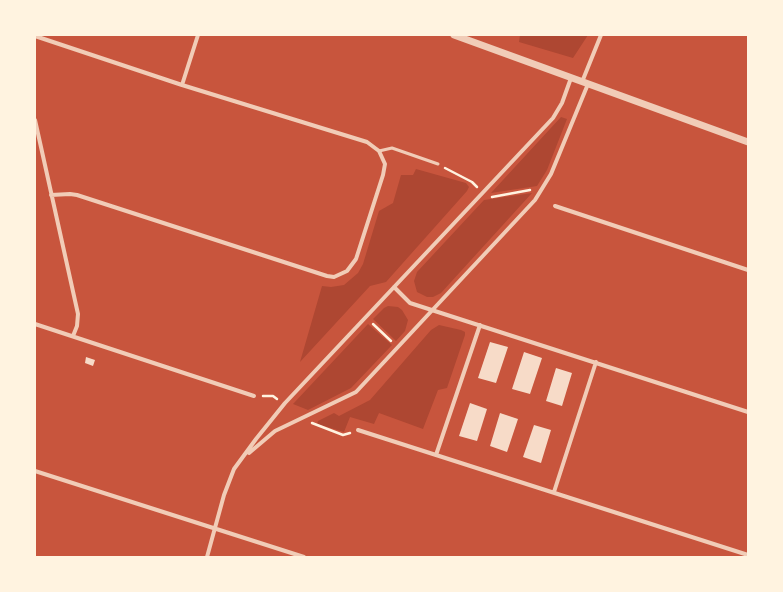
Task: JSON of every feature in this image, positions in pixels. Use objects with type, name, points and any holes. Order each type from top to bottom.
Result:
[{"type":"street","points":[[182,85],[198,35]]},
{"type":"street","points":[[454,35],[748,142]]},
{"type":"street","points":[[234,469],[252,450],[275,431],[356,392],[399,348],[540,194],[551,174],[601,35]]},
{"type":"street","points":[[35,36],[182,85],[367,142],[379,151],[384,164],[383,175],[356,259],[346,271],[334,276],[327,276],[77,195],[51,195]]},
{"type":"street","points":[[207,557],[214,528],[234,469],[285,403],[553,118],[562,103],[572,78]]},
{"type":"street","points":[[35,120],[78,314],[77,326],[73,336]]},
{"type":"street","points":[[555,206],[748,270]]},
{"type":"street","points":[[394,287],[410,303],[748,412]]},
{"type":"street","points":[[35,324],[254,396]]},
{"type":"street","points":[[436,456],[480,325]]},
{"type":"street","points":[[554,492],[596,362]]},
{"type":"street","points":[[358,430],[748,555]]},
{"type":"street","points":[[35,471],[304,557]]},
{"type":"lane","points":[[379,151],[392,148],[438,164]]},
{"type":"path","points":[[438,164],[472,182],[488,197],[535,190],[540,194]]},
{"type":"path","points":[[366,317],[399,348]]},
{"type":"shaded area","points":[[520,35],[588,35],[573,58],[519,42]]},
{"type":"shaded area","points":[[561,117],[567,119],[547,170],[537,186],[491,193]]},
{"type":"shaded area","points":[[416,169],[466,183],[469,187],[386,282],[370,286],[300,362],[322,286],[331,287],[344,285],[358,273],[363,264],[379,211],[393,203],[401,175],[413,175]]},
{"type":"shaded area","points":[[532,193],[441,293],[433,297],[427,297],[417,292],[414,281],[417,272],[484,200]]},
{"type":"shaded area","points":[[388,306],[398,307],[402,310],[408,320],[405,331],[396,341],[373,319]]},
{"type":"shaded area","points":[[368,324],[392,345],[351,388],[308,410],[293,404]]},
{"type":"shaded area","points":[[439,325],[461,330],[465,332],[465,335],[447,388],[438,390],[423,429],[379,413],[374,424],[350,417],[344,432],[317,424],[318,421],[334,413],[339,416],[370,400],[431,330]]},
{"type":"building","points":[[490,342],[508,347],[496,383],[478,378]]},
{"type":"building","points":[[524,352],[542,358],[530,394],[512,389]]},
{"type":"building","points":[[86,357],[95,360],[93,366],[85,363]]},
{"type":"building","points":[[556,368],[572,373],[562,406],[546,401]]},
{"type":"building","points":[[470,403],[487,409],[477,441],[459,436]]},
{"type":"building","points":[[500,413],[518,419],[507,452],[490,446]]},
{"type":"building","points":[[534,425],[551,430],[541,463],[523,457]]}]
